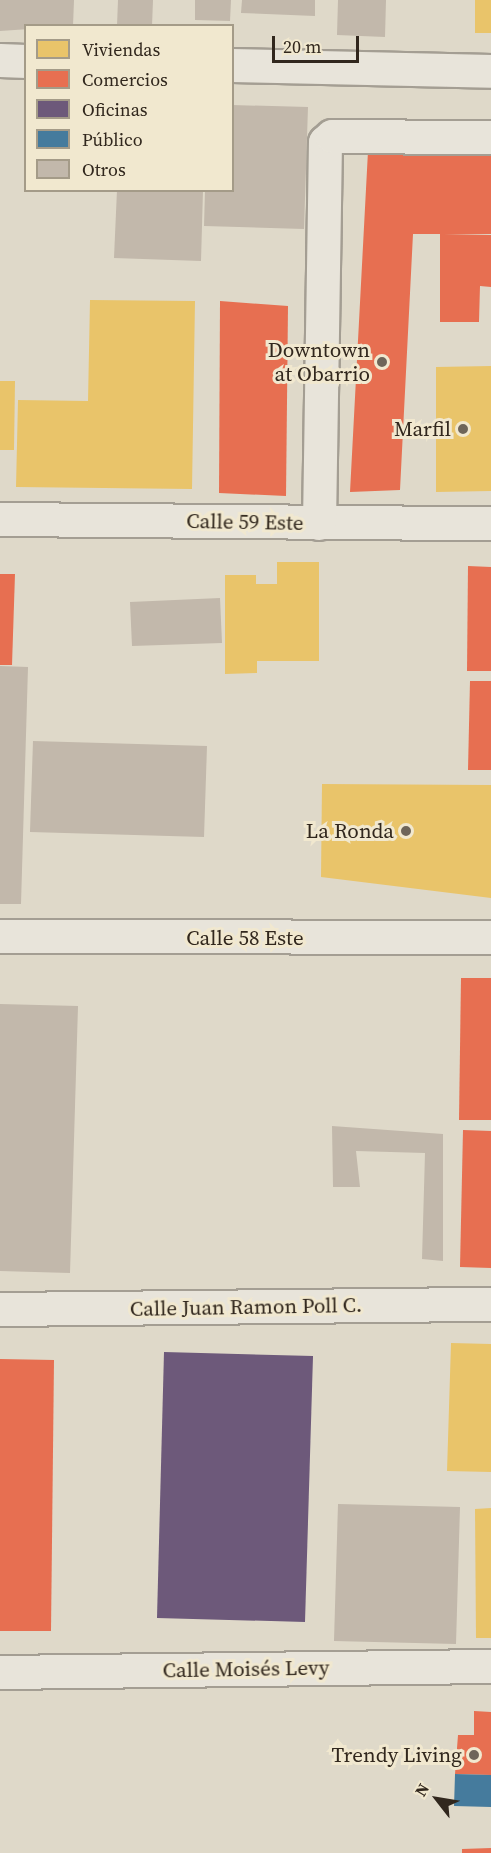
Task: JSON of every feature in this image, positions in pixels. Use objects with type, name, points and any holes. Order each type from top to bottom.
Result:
[{"type":"street","points":[[0,60],[24,61]]},
{"type":"street","points":[[234,65],[491,71]]},
{"type":"street","points":[[319,523],[325,142],[332,136],[491,137]]},
{"type":"street","name":"Calle 59 Este","points":[[0,519],[491,523]]},
{"type":"street","name":"Calle 58 Este","points":[[0,936],[491,938]]},
{"type":"street","name":"Calle Juan Ramon Poll C.","points":[[0,1309],[491,1304]]},
{"type":"street","name":"Calle Moisés Levy","points":[[0,1671],[491,1666]]},
{"type":"building: Viviendas","points":[[475,0],[491,0],[491,33],[475,33]]},
{"type":"building: Viviendas","points":[[90,300],[195,301],[192,489],[16,487],[18,400],[88,401]]},
{"type":"building: Viviendas","name":"Marfil","points":[[491,366],[491,491],[436,492],[436,367]]},
{"type":"building: Viviendas","points":[[0,381],[15,381],[14,450],[0,450]]},
{"type":"building: Viviendas","points":[[277,562],[319,562],[319,661],[257,661],[257,673],[225,674],[225,575],[256,575],[256,584],[277,584]]},
{"type":"building: Viviendas","name":"La Ronda","points":[[322,784],[491,785],[491,898],[321,877]]},
{"type":"building: Viviendas","points":[[451,1343],[491,1344],[491,1472],[447,1471]]},
{"type":"building: Viviendas","points":[[491,1508],[491,1638],[476,1638],[475,1509]]},
{"type":"building: Comercios","name":"Downtown at Obarrio","points":[[368,151],[491,154],[491,234],[444,234],[491,235],[491,287],[480,286],[479,322],[440,322],[440,234],[413,234],[400,490],[350,492]]},
{"type":"building: Comercios","name":"Downtown at Obarrio","points":[[220,301],[288,306],[286,496],[219,493]]},
{"type":"building: Comercios","points":[[468,566],[491,567],[491,671],[467,671]]},
{"type":"building: Comercios","points":[[0,574],[15,574],[12,665],[0,665]]},
{"type":"building: Comercios","points":[[470,681],[491,681],[491,770],[468,770]]},
{"type":"building: Comercios","points":[[461,978],[491,978],[491,1120],[459,1120]]},
{"type":"building: Comercios","points":[[463,1130],[491,1131],[491,1268],[460,1267]]},
{"type":"building: Comercios","points":[[0,1359],[54,1360],[51,1631],[0,1631]]},
{"type":"building: Comercios","name":"Trendy Living","points":[[474,1711],[491,1712],[491,1775],[455,1774],[458,1735],[474,1735]]},
{"type":"building: Comercios","points":[[491,1848],[491,1853],[462,1853],[462,1849]]},
{"type":"building: Oficinas","points":[[164,1352],[313,1356],[305,1622],[157,1618]]},
{"type":"building: Público","points":[[455,1774],[491,1775],[491,1807],[454,1806]]},
{"type":"building: Otros","points":[[0,0],[74,0],[73,24],[24,24],[24,29],[0,31]]},
{"type":"building: Otros","points":[[118,0],[153,0],[152,24],[117,24]]},
{"type":"building: Otros","points":[[195,0],[231,0],[230,21],[195,20]]},
{"type":"building: Otros","points":[[242,0],[315,0],[315,16],[241,13]]},
{"type":"building: Otros","points":[[338,0],[386,0],[385,37],[337,35]]},
{"type":"building: Otros","points":[[234,105],[308,107],[304,229],[204,226],[205,192],[234,192]]},
{"type":"building: Otros","points":[[117,192],[203,192],[201,261],[114,258]]},
{"type":"building: Otros","points":[[220,598],[222,643],[132,646],[130,602]]},
{"type":"building: Otros","points":[[0,666],[28,667],[21,904],[0,904]]},
{"type":"building: Otros","points":[[33,741],[207,746],[204,837],[30,832]]},
{"type":"building: Otros","points":[[0,1004],[78,1006],[70,1273],[0,1271]]},
{"type":"building: Otros","points":[[332,1126],[443,1134],[443,1261],[422,1259],[425,1153],[356,1151],[360,1187],[333,1187]]},
{"type":"building: Otros","points":[[338,1504],[460,1507],[456,1644],[334,1641]]},
{"type":"place","name":"Downtown at Obarrio","points":[[382,362]]},
{"type":"place","name":"Marfil","points":[[463,429]]},
{"type":"place","name":"La Ronda","points":[[406,831]]},
{"type":"place","name":"Trendy Living","points":[[474,1755]]}]
